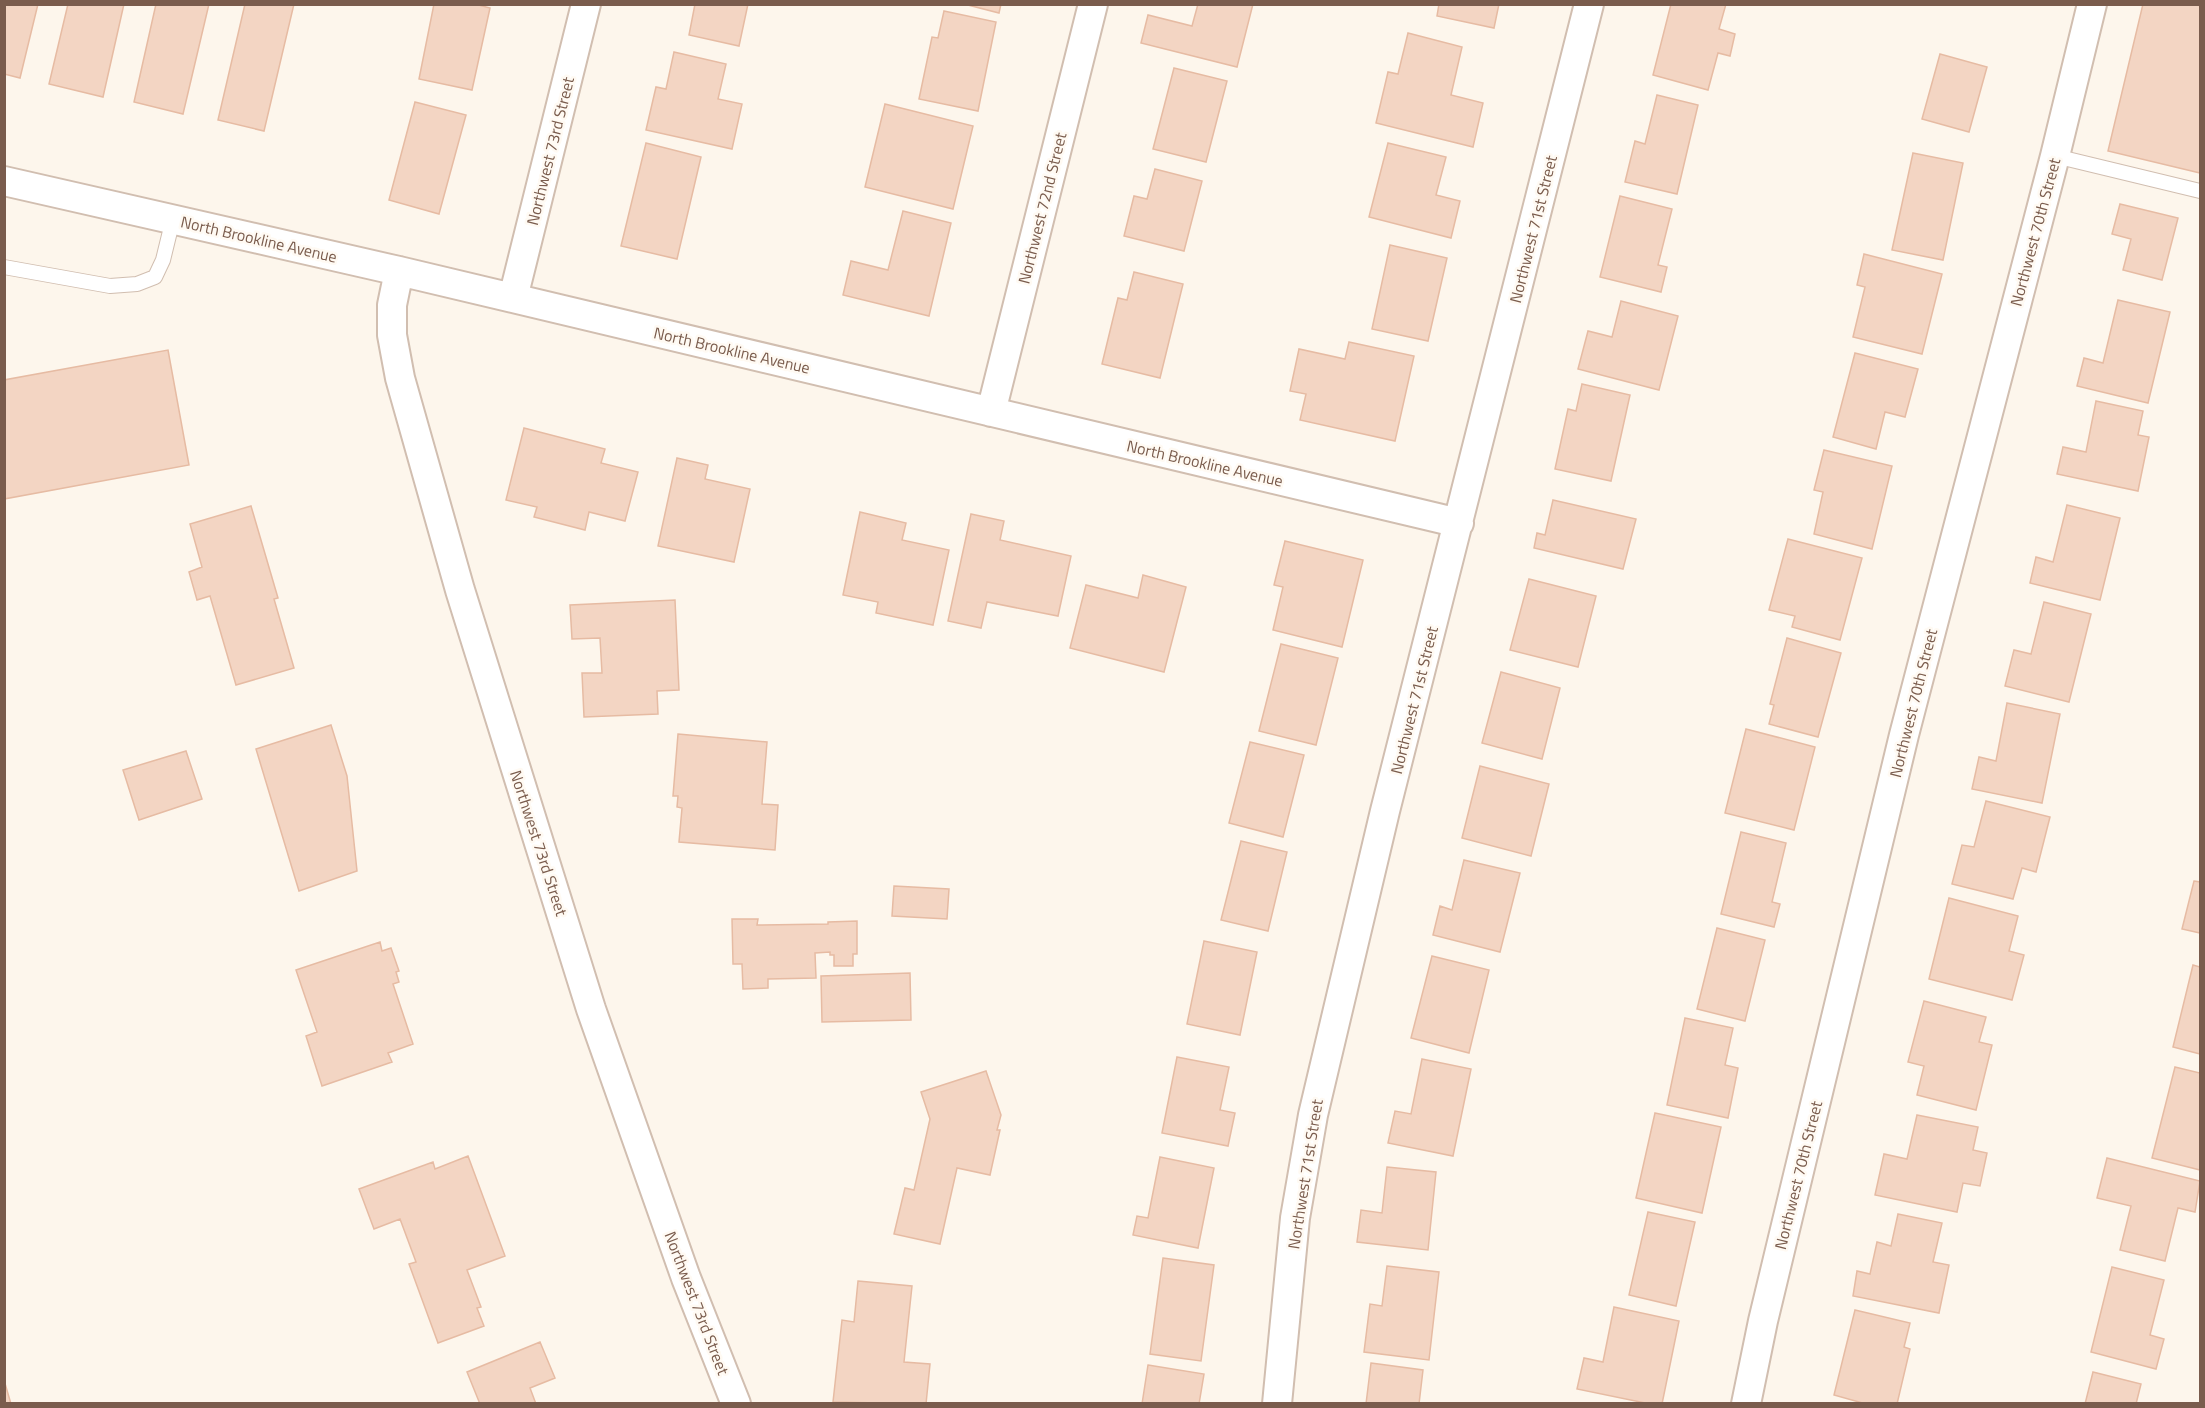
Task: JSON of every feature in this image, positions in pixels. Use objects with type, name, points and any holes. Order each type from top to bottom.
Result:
[{"type":"street","name":"Northwest 73rd Street","points":[[513,298],[586,4]]},
{"type":"street","name":"Northwest 72nd Street","points":[[990,412],[1092,4]]},
{"type":"street","name":"Northwest 71st Street","points":[[1277,1404],[1295,1218],[1313,1115],[1385,811],[1589,4]]},
{"type":"street","name":"Northwest 70th Street","points":[[1746,1404],[1765,1309],[1904,735],[2055,156],[2092,4]]},
{"type":"street","name":"North Brookline Avenue","points":[[4,181],[399,271],[1459,523]]},
{"type":"street","name":"Northwest 73rd Street","points":[[399,271],[392,305],[393,335],[398,367],[460,590],[591,1009],[686,1278],[736,1404]]},
{"type":"lane","points":[[2055,156],[2200,191]]},
{"type":"lane","points":[[4,267],[110,286],[137,284],[155,277],[163,260],[173,219]]},
{"type":"building","points":[[4,4],[38,4],[20,78],[4,74]]},
{"type":"building","points":[[68,4],[124,4],[103,97],[49,84]]},
{"type":"building","points":[[156,4],[209,4],[183,114],[134,102]]},
{"type":"building","points":[[245,4],[294,4],[264,131],[218,120]]},
{"type":"building","points":[[434,4],[475,4],[490,8],[472,90],[419,79]]},
{"type":"building","points":[[695,4],[748,4],[739,46],[689,35]]},
{"type":"building","points":[[964,4],[1001,4],[999,13]]},
{"type":"building","points":[[1198,4],[1253,4],[1237,67],[1141,43],[1148,15],[1192,26]]},
{"type":"building","points":[[1439,4],[1499,4],[1494,28],[1437,16]]},
{"type":"building","points":[[1671,4],[1726,4],[1719,29],[1735,34],[1730,56],[1718,53],[1708,90],[1653,75]]},
{"type":"building","points":[[2143,4],[2195,4],[2200,6],[2200,173],[2108,151]]},
{"type":"building","points":[[944,11],[996,22],[978,111],[919,99],[932,37],[938,38]]},
{"type":"building","points":[[1408,33],[1462,47],[1451,95],[1483,103],[1473,147],[1376,123],[1388,72],[1398,74]]},
{"type":"building","points":[[674,52],[726,64],[718,99],[742,104],[732,149],[646,130],[656,87],[666,89]]},
{"type":"building","points":[[1940,54],[1987,67],[1969,132],[1922,119]]},
{"type":"building","points":[[1174,68],[1227,81],[1206,162],[1153,149]]},
{"type":"building","points":[[1657,95],[1698,105],[1677,194],[1625,182],[1635,141],[1645,144]]},
{"type":"building","points":[[415,102],[466,115],[439,214],[389,200]]},
{"type":"building","points":[[885,104],[973,126],[953,209],[865,187]]},
{"type":"building","points":[[646,143],[701,157],[677,259],[621,246]]},
{"type":"building","points":[[1388,143],[1446,157],[1436,195],[1460,201],[1451,238],[1369,217]]},
{"type":"building","points":[[1913,153],[1963,163],[1943,260],[1892,250]]},
{"type":"building","points":[[1155,169],[1202,181],[1184,251],[1124,236],[1134,196],[1147,199]]},
{"type":"building","points":[[1620,196],[1672,209],[1658,265],[1667,267],[1661,292],[1600,277]]},
{"type":"building","points":[[2120,204],[2178,218],[2162,280],[2123,270],[2131,239],[2112,234]]},
{"type":"building","points":[[903,211],[951,223],[929,316],[843,295],[851,261],[888,270]]},
{"type":"building","points":[[1390,245],[1447,258],[1428,341],[1372,329]]},
{"type":"building","points":[[1864,254],[1942,274],[1922,354],[1853,337],[1865,287],[1857,285]]},
{"type":"building","points":[[1134,272],[1183,284],[1160,378],[1102,364],[1118,298],[1127,300]]},
{"type":"building","points":[[2118,300],[2170,312],[2148,403],[2077,386],[2084,358],[2103,363]]},
{"type":"building","points":[[1621,301],[1678,316],[1659,390],[1578,369],[1588,331],[1612,337]]},
{"type":"building","points":[[1349,342],[1414,356],[1395,441],[1300,420],[1306,394],[1290,391],[1299,349],[1345,359]]},
{"type":"building","points":[[168,350],[189,465],[4,499],[4,380]]},
{"type":"building","points":[[1855,353],[1918,369],[1905,417],[1885,412],[1876,449],[1833,437]]},
{"type":"building","points":[[1582,384],[1630,395],[1611,481],[1555,469],[1568,409],[1576,411]]},
{"type":"building","points":[[2096,401],[2143,411],[2138,435],[2149,437],[2138,491],[2057,474],[2063,447],[2086,452]]},
{"type":"building","points":[[524,428],[605,449],[601,463],[638,472],[625,521],[589,512],[585,530],[534,517],[537,507],[506,500]]},
{"type":"building","points":[[1824,450],[1892,466],[1872,549],[1814,534],[1823,492],[1814,490]]},
{"type":"building","points":[[677,458],[708,465],[705,479],[750,489],[734,562],[658,546]]},
{"type":"building","points":[[1553,500],[1636,519],[1623,569],[1534,548],[1537,533],[1545,535]]},
{"type":"building","points":[[2067,505],[2120,518],[2100,600],[2030,583],[2036,557],[2053,562]]},
{"type":"building","points":[[251,506],[278,598],[274,599],[294,668],[236,685],[210,596],[197,600],[189,572],[202,567],[190,524]]},
{"type":"building","points":[[860,512],[906,523],[902,540],[949,550],[933,625],[876,613],[878,602],[843,595]]},
{"type":"building","points":[[971,514],[1004,521],[1000,540],[1071,556],[1058,616],[987,602],[981,628],[948,621]]},
{"type":"building","points":[[1788,539],[1862,558],[1840,640],[1792,627],[1795,616],[1769,610]]},
{"type":"building","points":[[1285,541],[1363,560],[1342,647],[1273,630],[1283,587],[1274,585]]},
{"type":"building","points":[[1143,575],[1186,587],[1164,672],[1070,648],[1086,585],[1138,598]]},
{"type":"building","points":[[1529,579],[1596,596],[1578,667],[1510,650]]},
{"type":"building","points":[[675,600],[679,690],[657,691],[658,714],[584,717],[582,673],[602,673],[600,638],[572,639],[570,605]]},
{"type":"building","points":[[2044,602],[2091,614],[2069,702],[2005,686],[2014,650],[2031,654]]},
{"type":"building","points":[[1787,638],[1841,653],[1818,737],[1769,724],[1774,705],[1770,704]]},
{"type":"building","points":[[1281,644],[1338,658],[1316,745],[1259,731]]},
{"type":"building","points":[[1501,672],[1560,688],[1542,759],[1482,743]]},
{"type":"building","points":[[2007,703],[2060,714],[2042,803],[1972,789],[1979,757],[1996,761]]},
{"type":"building","points":[[331,725],[347,776],[357,871],[299,891],[256,749]]},
{"type":"building","points":[[1746,729],[1815,747],[1794,830],[1725,813]]},
{"type":"building","points":[[678,734],[767,742],[762,804],[778,805],[775,850],[679,842],[682,808],[677,807],[678,796],[673,796]]},
{"type":"building","points":[[1250,742],[1304,755],[1283,837],[1229,823]]},
{"type":"building","points":[[186,751],[202,799],[139,820],[123,770]]},
{"type":"building","points":[[1480,766],[1549,784],[1531,856],[1462,838]]},
{"type":"building","points":[[1986,801],[2050,817],[2036,872],[2022,868],[2013,899],[1952,884],[1962,845],[1974,847]]},
{"type":"building","points":[[1741,832],[1786,843],[1772,902],[1780,904],[1774,927],[1721,914]]},
{"type":"building","points":[[1241,841],[1287,852],[1268,931],[1221,920]]},
{"type":"building","points":[[1464,860],[1520,873],[1500,952],[1433,935],[1440,906],[1452,910]]},
{"type":"building","points":[[2194,881],[2200,882],[2200,933],[2182,929]]},
{"type":"building","points":[[894,886],[949,889],[947,919],[892,916]]},
{"type":"building","points":[[1949,898],[2018,916],[2009,951],[2024,955],[2012,1000],[1929,979]]},
{"type":"building","points":[[732,919],[758,919],[757,925],[828,924],[828,922],[857,921],[857,954],[853,954],[853,966],[834,966],[834,955],[830,955],[830,952],[815,953],[816,978],[768,979],[768,988],[743,989],[742,964],[733,964]]},
{"type":"building","points":[[1717,928],[1765,940],[1745,1021],[1697,1009]]},
{"type":"building","points":[[1204,941],[1257,952],[1240,1035],[1187,1024]]},
{"type":"building","points":[[380,942],[382,951],[391,948],[399,971],[396,972],[399,982],[393,984],[413,1044],[388,1053],[392,1062],[322,1086],[306,1036],[317,1032],[296,970]]},
{"type":"building","points":[[1432,956],[1489,970],[1469,1053],[1411,1038]]},
{"type":"building","points":[[2193,965],[2200,967],[2200,1054],[2173,1047]]},
{"type":"building","points":[[910,973],[911,1020],[822,1022],[821,976]]},
{"type":"building","points":[[1924,1001],[1986,1017],[1979,1042],[1992,1045],[1976,1110],[1917,1095],[1924,1066],[1908,1062]]},
{"type":"building","points":[[1685,1018],[1733,1028],[1725,1065],[1738,1068],[1728,1118],[1667,1105]]},
{"type":"building","points":[[1177,1057],[1229,1067],[1220,1110],[1235,1113],[1228,1146],[1162,1133]]},
{"type":"building","points":[[1422,1059],[1471,1069],[1453,1156],[1388,1143],[1395,1111],[1411,1114]]},
{"type":"building","points":[[2175,1067],[2200,1073],[2200,1170],[2152,1158]]},
{"type":"building","points":[[986,1071],[1001,1115],[990,1175],[957,1168],[940,1244],[894,1234],[905,1188],[914,1190],[930,1119],[921,1092]]},
{"type":"building","points":[[1655,1113],[1721,1127],[1702,1213],[1636,1198]]},
{"type":"building","points":[[1917,1115],[1978,1127],[1973,1150],[1987,1153],[1980,1186],[1963,1183],[1957,1212],[1875,1195],[1884,1154],[1907,1159]]},
{"type":"building","points":[[468,1156],[505,1256],[467,1270],[481,1307],[477,1308],[484,1326],[438,1343],[409,1264],[416,1262],[400,1219],[374,1229],[359,1189],[433,1162],[435,1169]]},
{"type":"building","points":[[1160,1157],[1214,1168],[1198,1248],[1133,1235],[1137,1216],[1148,1218]]},
{"type":"building","points":[[2107,1158],[2200,1181],[2195,1212],[2178,1208],[2165,1261],[2120,1250],[2131,1206],[2097,1198]]},
{"type":"building","points":[[1387,1167],[1436,1172],[1428,1250],[1357,1242],[1361,1210],[1382,1213]]},
{"type":"building","points":[[1648,1212],[1695,1222],[1676,1306],[1629,1295]]},
{"type":"building","points":[[1898,1214],[1942,1223],[1933,1262],[1949,1265],[1939,1313],[1853,1296],[1857,1271],[1870,1274],[1877,1242],[1891,1246]]},
{"type":"building","points":[[1163,1258],[1214,1265],[1201,1361],[1150,1354]]},
{"type":"building","points":[[1387,1266],[1439,1272],[1429,1360],[1364,1352],[1370,1304],[1382,1306]]},
{"type":"building","points":[[2112,1267],[2164,1280],[2150,1335],[2164,1339],[2156,1369],[2091,1352]]},
{"type":"building","points":[[858,1281],[912,1286],[904,1362],[930,1364],[926,1404],[833,1402],[842,1320],[854,1322]]},
{"type":"building","points":[[1614,1307],[1679,1321],[1662,1404],[1650,1404],[1577,1389],[1584,1358],[1603,1362]]},
{"type":"building","points":[[1855,1310],[1910,1323],[1904,1347],[1910,1349],[1897,1404],[1866,1404],[1834,1395]]},
{"type":"building","points":[[540,1342],[555,1378],[530,1388],[536,1404],[480,1404],[467,1372]]},
{"type":"building","points":[[1371,1363],[1423,1370],[1419,1404],[1366,1404]]},
{"type":"building","points":[[1148,1365],[1204,1374],[1199,1404],[1142,1404]]},
{"type":"building","points":[[2093,1372],[2141,1384],[2136,1404],[2085,1404]]},
{"type":"building","points":[[4,1380],[11,1404],[4,1404]]}]
